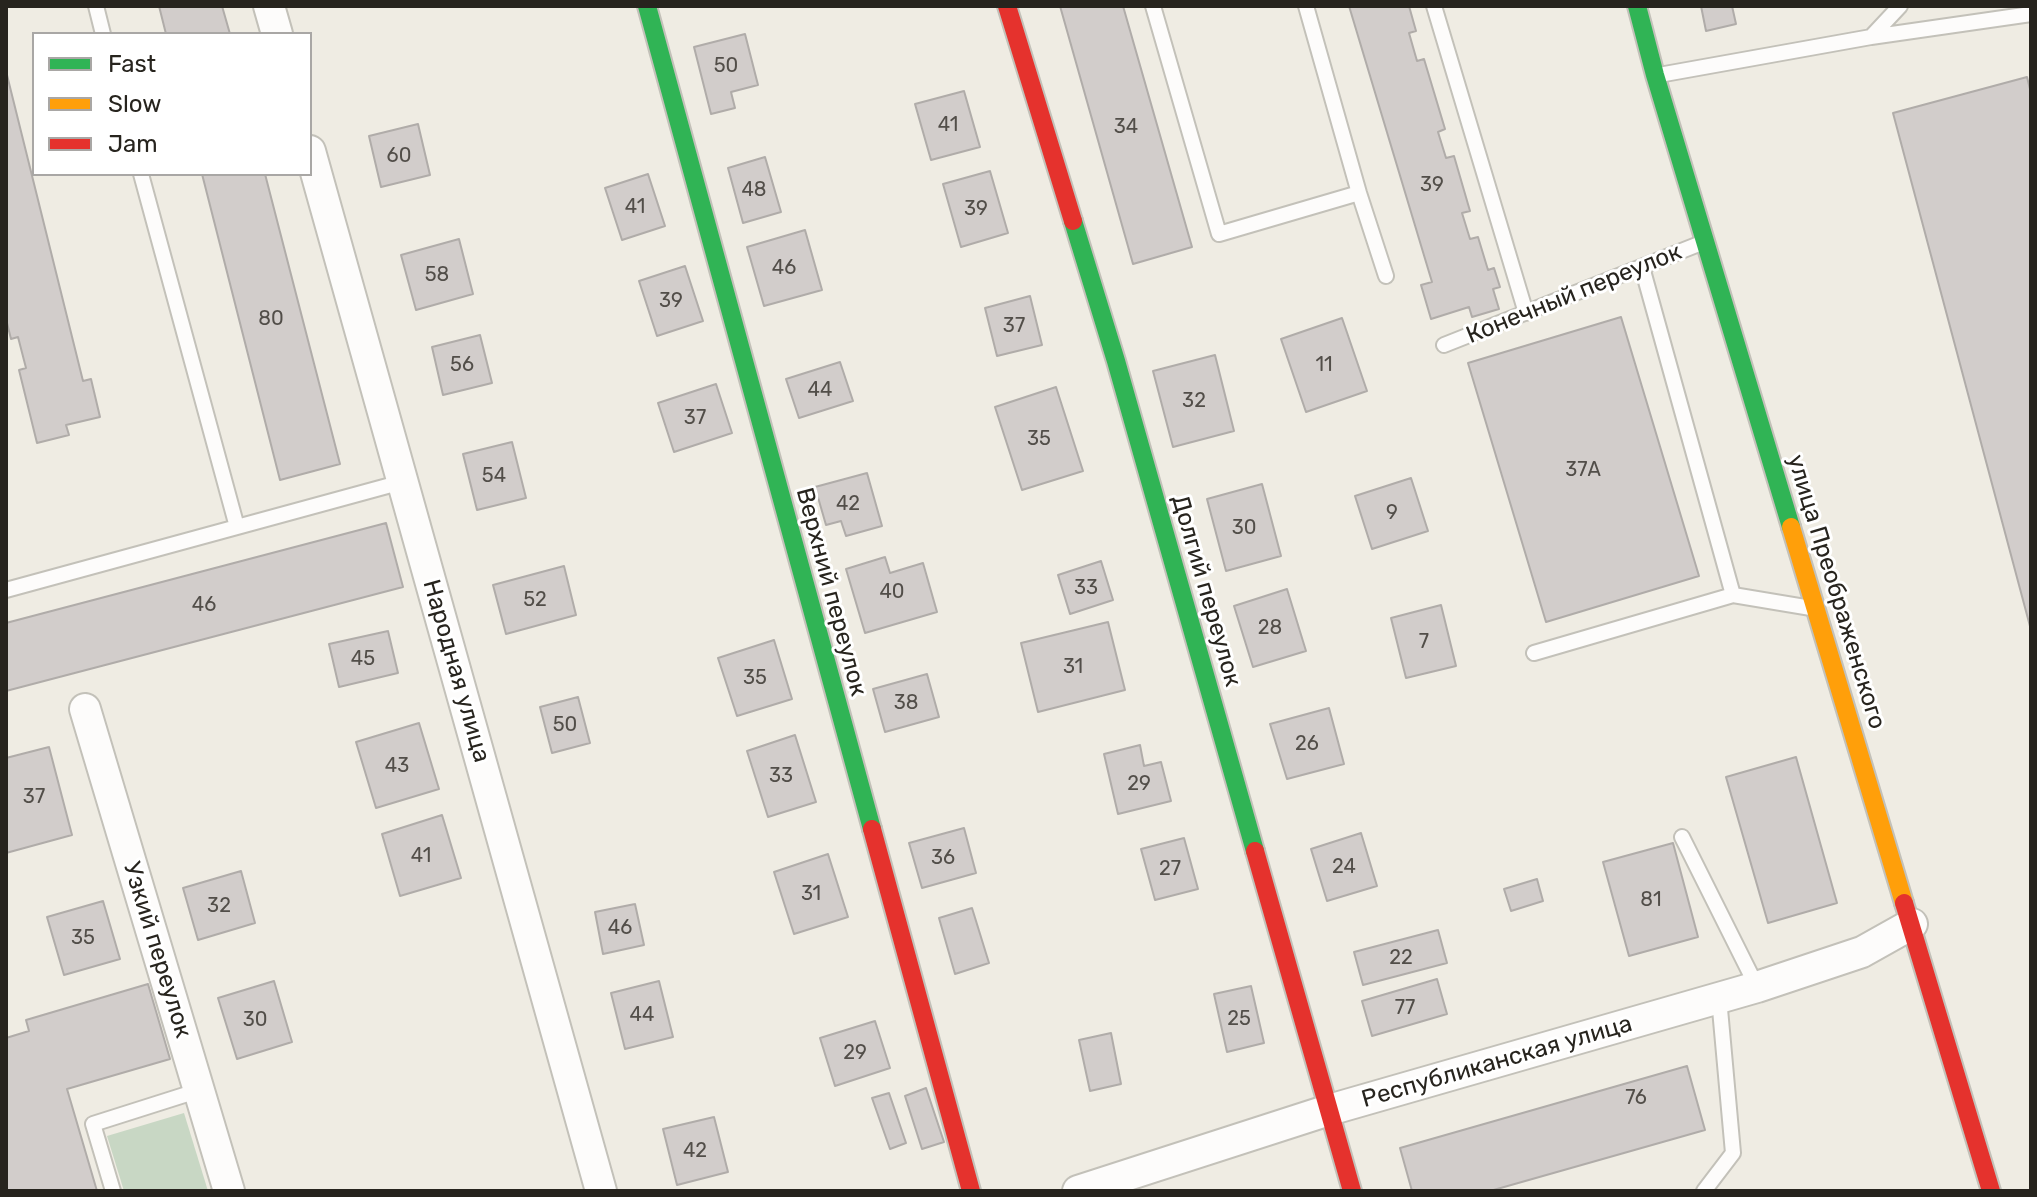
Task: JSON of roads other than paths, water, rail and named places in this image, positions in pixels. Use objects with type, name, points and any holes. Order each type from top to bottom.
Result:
[{"type":"street","points":[[269,6],[276,32]]},
{"type":"street","name":"Верхний переулок","points":[[647,6],[971,1191]]},
{"type":"street","name":"Долгий переулок","points":[[1007,6],[1116,361],[1352,1191]]},
{"type":"street","name":"улица Преображенского","points":[[1637,6],[1655,75],[1991,1191]]},
{"type":"street","name":"Народная улица","points":[[312,158],[601,1191]]},
{"type":"street","name":"Узкий переулок","points":[[85,709],[229,1191]]},
{"type":"street","name":"Республиканская улица","points":[[1078,1191],[1329,1110],[1757,987],[1862,952],[1912,924]]},
{"type":"lane","points":[[96,6],[102,32]]},
{"type":"lane","points":[[1153,6],[1219,234],[1359,193]]},
{"type":"lane","points":[[1306,6],[1386,276]]},
{"type":"lane","points":[[1434,6],[1526,313]]},
{"type":"lane","points":[[1871,37],[1900,6]]},
{"type":"lane","points":[[1655,75],[1871,37],[2031,14]]},
{"type":"lane","points":[[142,176],[237,527]]},
{"type":"lane","name":"Конечный переулок","points":[[1444,345],[1705,242]]},
{"type":"lane","points":[[1642,267],[1733,595]]},
{"type":"lane","points":[[6,590],[402,482]]},
{"type":"lane","points":[[1534,653],[1733,595],[1817,610]]},
{"type":"lane","points":[[1682,837],[1757,987]]},
{"type":"lane","points":[[1704,1191],[1733,1153],[1719,998]]},
{"type":"lane","points":[[113,1191],[93,1124],[200,1090]]}]
